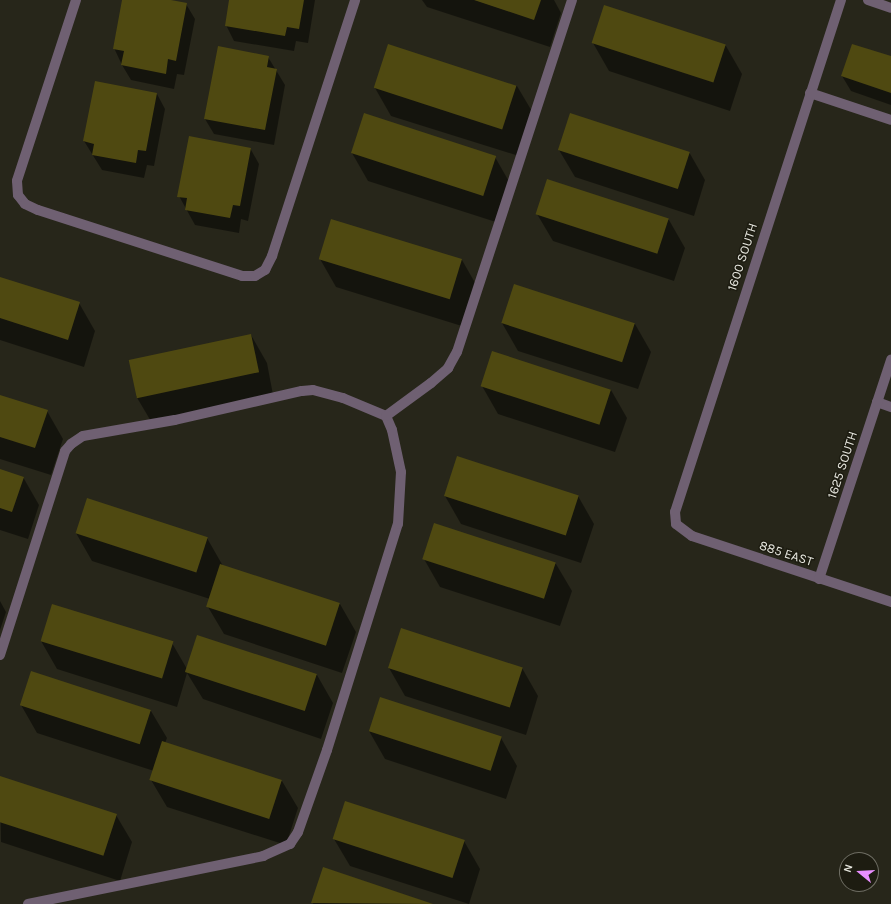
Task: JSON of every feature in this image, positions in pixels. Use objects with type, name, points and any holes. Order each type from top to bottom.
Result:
[{"type":"street","points":[[76,0],[17,181],[18,195],[24,204],[38,210],[242,276],[255,276],[265,270],[272,256],[355,0]]},
{"type":"street","points":[[386,416],[431,384],[448,368],[457,352],[572,0]]},
{"type":"street","name":"1600 SOUTH","points":[[676,524],[677,502],[841,0]]},
{"type":"street","points":[[868,0],[891,8]]},
{"type":"street","points":[[810,93],[891,120]]},
{"type":"street","name":"1625 SOUTH","points":[[819,578],[891,360]]},
{"type":"street","points":[[0,656],[65,451],[70,444],[83,436],[175,420],[302,391],[313,390],[343,398],[386,416],[392,430],[401,472],[398,524],[318,776],[298,832],[290,844],[263,856],[28,904]]},
{"type":"street","points":[[877,402],[891,407]]},
{"type":"street","name":"885 EAST","points":[[676,524],[692,536],[891,602]]},
{"type":"building","points":[[122,0],[171,0],[187,3],[176,61],[168,59],[166,74],[121,65],[124,51],[113,49]]},
{"type":"building","points":[[229,0],[304,0],[299,29],[287,27],[285,36],[225,26]]},
{"type":"building","points":[[474,0],[541,0],[534,20]]},
{"type":"building","points":[[604,5],[726,45],[713,83],[592,43]]},
{"type":"building","points":[[388,44],[516,86],[502,129],[374,88]]},
{"type":"building","points":[[852,44],[891,56],[891,93],[841,76]]},
{"type":"building","points":[[218,46],[269,56],[267,67],[277,69],[265,130],[204,119]]},
{"type":"building","points":[[95,81],[157,93],[146,151],[138,150],[136,163],[92,155],[94,144],[83,141]]},
{"type":"building","points":[[364,113],[496,156],[483,196],[351,153]]},
{"type":"building","points":[[570,113],[690,152],[678,189],[558,150]]},
{"type":"building","points":[[189,136],[251,148],[240,206],[233,205],[230,218],[185,210],[187,198],[177,197]]},
{"type":"building","points":[[547,179],[669,219],[657,254],[536,214]]},
{"type":"building","points":[[331,219],[462,259],[450,299],[319,259]]},
{"type":"building","points":[[0,277],[80,302],[68,340],[0,318]]},
{"type":"building","points":[[514,284],[635,323],[622,362],[501,323]]},
{"type":"building","points":[[251,334],[259,372],[137,398],[129,360]]},
{"type":"building","points":[[492,351],[611,390],[599,425],[481,386]]},
{"type":"building","points":[[0,395],[48,410],[35,448],[0,437]]},
{"type":"building","points":[[457,456],[579,496],[566,535],[444,496]]},
{"type":"building","points":[[0,469],[24,477],[12,512],[0,508]]},
{"type":"building","points":[[87,498],[208,537],[196,572],[76,533]]},
{"type":"building","points":[[434,523],[556,563],[544,599],[422,559]]},
{"type":"building","points":[[220,564],[340,603],[326,646],[206,607]]},
{"type":"building","points":[[52,604],[173,641],[162,678],[41,641]]},
{"type":"building","points":[[401,628],[523,668],[510,707],[388,668]]},
{"type":"building","points":[[197,635],[317,674],[305,711],[185,672]]},
{"type":"building","points":[[31,671],[151,710],[140,744],[20,705]]},
{"type":"building","points":[[380,697],[502,737],[491,771],[369,731]]},
{"type":"building","points":[[162,741],[282,780],[269,819],[149,780]]},
{"type":"building","points":[[0,776],[117,814],[103,856],[0,822]]},
{"type":"building","points":[[345,801],[465,840],[452,878],[333,839]]},
{"type":"building","points":[[323,867],[433,904],[311,903]]}]
